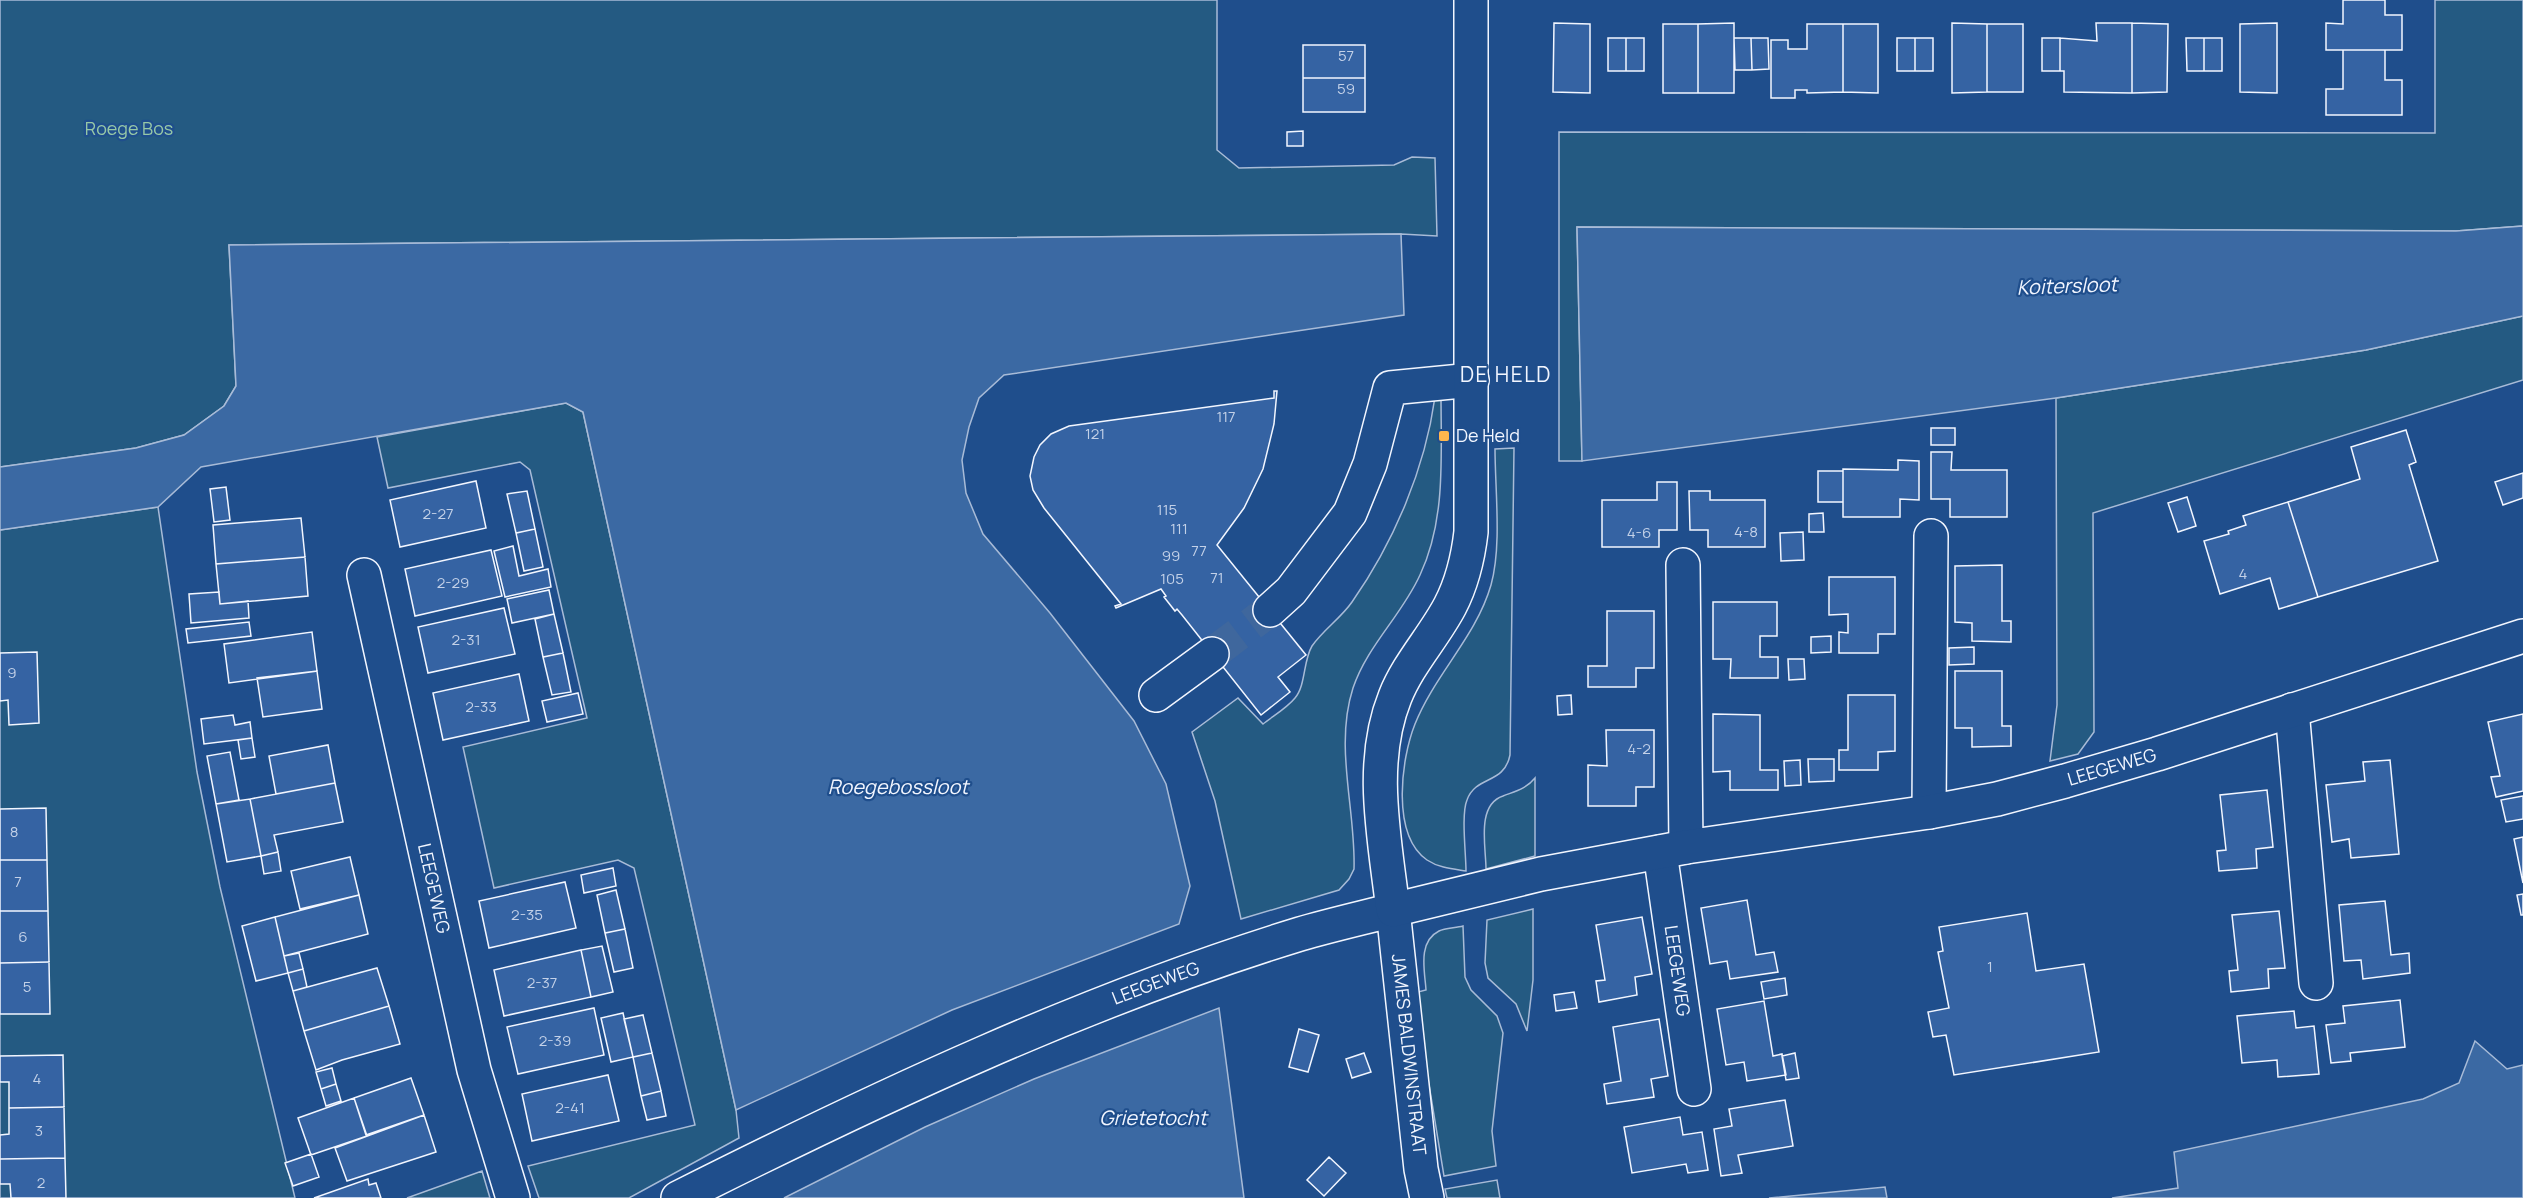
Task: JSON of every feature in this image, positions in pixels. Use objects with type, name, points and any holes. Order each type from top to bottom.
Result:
[{"type":"street","points":[[1393,910],[1381,801],[1380,774],[1386,722],[1407,672],[1450,606],[1461,582],[1468,558],[1471,532],[1471,0]]},
{"type":"street","points":[[1270,610],[1291,591],[1350,513],[1370,464],[1390,388],[1472,380]]},
{"type":"street","points":[[1929,812],[1931,536]]},
{"type":"street","name":"LEEGEWEG","points":[[1683,565],[1673,850],[1694,1089]]},
{"type":"street","name":"LEEGEWEG","points":[[364,575],[474,1070],[513,1198]]},
{"type":"street","name":"LEEGEWEG","points":[[678,1198],[938,1073],[1071,1015],[1302,933],[1508,881],[1673,850],[1929,812],[2066,782],[2523,636]]},
{"type":"street","points":[[1156,694],[1212,654]]},
{"type":"street","points":[[2292,710],[2316,983]]},
{"type":"street","name":"JAMES BALDWINSTRAAT","points":[[1393,910],[1426,1198]]},
{"type":"green space","name":"Roege Bos","points":[[0,0],[1217,0],[1217,150],[1239,168],[1394,165],[1412,157],[1435,158],[1437,236],[1401,234],[229,245],[236,386],[224,406],[184,435],[136,448],[0,467]]},
{"type":"green space","points":[[2435,0],[2523,0],[2523,226],[2456,231],[1577,227],[1582,461],[1559,461],[1559,132],[2435,133]]},
{"type":"green space","points":[[2523,316],[2523,380],[2093,513],[2094,732],[2078,754],[2050,761],[2057,705],[2056,398],[2366,350]]},
{"type":"green space","points":[[1441,396],[1440,487],[1438,510],[1428,554],[1413,590],[1359,673],[1348,710],[1345,756],[1354,869],[1339,890],[1241,919],[1215,801],[1192,732],[1238,698],[1263,724],[1284,709],[1299,693],[1312,646],[1352,602],[1394,530],[1406,504],[1424,451],[1435,397]]},
{"type":"green space","points":[[566,403],[583,412],[736,1110],[739,1138],[629,1198],[539,1198],[528,1166],[695,1125],[634,868],[618,860],[494,888],[463,747],[587,718],[530,470],[520,462],[388,488],[377,437]]},
{"type":"green space","points":[[1514,448],[1510,755],[1502,771],[1477,787],[1467,800],[1464,824],[1466,871],[1436,865],[1427,860],[1416,848],[1408,833],[1404,815],[1403,776],[1410,739],[1423,706],[1476,622],[1491,585],[1497,535],[1495,449]]},
{"type":"green space","points":[[158,507],[197,772],[220,887],[295,1198],[0,1198],[0,530]]},
{"type":"green space","points":[[1535,778],[1535,856],[1486,869],[1484,828],[1489,808],[1495,801],[1524,787]]},
{"type":"green space","points":[[1533,909],[1533,980],[1527,1031],[1516,1004],[1488,978],[1485,963],[1487,920]]},
{"type":"green space","points":[[1463,926],[1465,977],[1471,990],[1497,1016],[1503,1033],[1492,1131],[1496,1166],[1444,1176],[1414,993],[1426,990],[1424,958],[1432,936],[1441,930]]},
{"type":"green space","points":[[482,1171],[490,1198],[407,1198]]},
{"type":"green space","points":[[1497,1180],[1500,1198],[1447,1198],[1445,1189]]},
{"type":"water","name":"Koitersloot","points":[[2523,226],[2523,316],[2366,350],[2056,398],[1582,461],[1577,227],[2456,231]]},
{"type":"water","name":"Roegebossloot","points":[[1401,234],[1404,315],[1004,375],[979,398],[969,427],[962,460],[966,493],[983,534],[1050,613],[1134,721],[1166,784],[1190,886],[1179,924],[952,1010],[736,1110],[583,412],[566,403],[201,467],[158,507],[0,530],[0,467],[136,448],[184,435],[224,406],[236,386],[229,245]]},
{"type":"water","name":"Grietetocht","points":[[1219,1008],[1244,1198],[784,1198],[925,1127],[1034,1079]]},
{"type":"water","points":[[2475,1041],[2507,1069],[2523,1065],[2523,1198],[2112,1198],[2178,1188],[2174,1152],[2423,1099],[2459,1083]]},
{"type":"water","points":[[1885,1187],[1887,1198],[1769,1198]]},
{"type":"building","points":[[2343,0],[2385,0],[2385,15],[2402,15],[2402,50],[2326,50],[2326,23],[2343,24]]},
{"type":"building","points":[[1554,23],[1590,24],[1590,93],[1553,92]]},
{"type":"building","points":[[1734,23],[1734,93],[1698,93],[1698,24]]},
{"type":"building","points":[[1952,23],[1987,24],[1987,92],[1952,93]]},
{"type":"building","points":[[2096,23],[2132,23],[2132,93],[2064,92],[2064,71],[2060,71],[2060,38],[2097,41]]},
{"type":"building","points":[[2132,23],[2168,24],[2167,92],[2132,93]]},
{"type":"building","points":[[2277,23],[2277,93],[2240,92],[2240,24]]},
{"type":"building","points":[[1663,24],[1698,24],[1698,93],[1663,93]]},
{"type":"building","points":[[1807,24],[1843,24],[1843,92],[1807,93],[1807,90],[1795,90],[1795,98],[1771,98],[1771,40],[1788,40],[1788,49],[1807,49]]},
{"type":"building","points":[[1843,24],[1878,24],[1878,93],[1843,92]]},
{"type":"building","points":[[1987,24],[2023,24],[2023,92],[1987,92]]},
{"type":"building","points":[[1608,38],[1626,38],[1626,71],[1608,71]]},
{"type":"building","points":[[1626,38],[1644,38],[1644,71],[1626,71]]},
{"type":"building","points":[[1734,38],[1751,38],[1752,70],[1735,70]]},
{"type":"building","points":[[1751,38],[1768,38],[1769,69],[1752,70]]},
{"type":"building","points":[[1897,38],[1915,38],[1915,71],[1897,71]]},
{"type":"building","points":[[1915,38],[1933,38],[1933,71],[1915,71]]},
{"type":"building","points":[[2042,38],[2060,38],[2060,71],[2042,71]]},
{"type":"building","points":[[2186,38],[2204,38],[2204,71],[2187,71]]},
{"type":"building","points":[[2204,38],[2222,38],[2222,71],[2204,71]]},
{"type":"building","points":[[1303,45],[1365,45],[1365,78],[1303,78]]},
{"type":"building","points":[[2343,50],[2385,50],[2385,80],[2402,80],[2402,115],[2326,115],[2326,89],[2343,89]]},
{"type":"building","points":[[1303,78],[1365,78],[1365,112],[1303,112]]},
{"type":"building","points":[[1303,131],[1303,146],[1287,146],[1287,132]]},
{"type":"building","points":[[1274,391],[1277,391],[1274,424],[1263,469],[1244,508],[1217,545],[1306,655],[1278,677],[1290,692],[1261,715],[1182,615],[1177,609],[1175,611],[1161,589],[1116,608],[1115,606],[1121,604],[1044,508],[1033,490],[1030,476],[1034,457],[1040,445],[1051,434],[1069,426],[1274,398]]},
{"type":"building","points":[[1931,428],[1955,428],[1955,445],[1931,445]]},
{"type":"building","points":[[2406,430],[2416,462],[2409,465],[2438,561],[2318,597],[2288,502],[2360,479],[2351,447]]},
{"type":"building","points":[[1931,452],[1952,452],[1951,470],[2007,470],[2007,517],[1950,517],[1950,499],[1931,499]]},
{"type":"building","points":[[1898,460],[1919,461],[1919,500],[1900,499],[1900,517],[1843,517],[1843,469],[1898,470]]},
{"type":"building","points":[[1818,471],[1843,471],[1843,502],[1818,502]]},
{"type":"building","points":[[2523,473],[2523,498],[2503,505],[2495,482]]},
{"type":"building","points":[[476,481],[486,528],[400,547],[390,500]]},
{"type":"building","points":[[1657,482],[1677,482],[1677,530],[1659,530],[1659,547],[1602,547],[1602,500],[1657,500]]},
{"type":"building","points":[[226,487],[230,520],[214,522],[210,489]]},
{"type":"building","points":[[527,491],[535,529],[516,533],[507,494]]},
{"type":"building","points":[[1689,491],[1710,491],[1710,500],[1765,500],[1765,547],[1708,547],[1708,530],[1690,530]]},
{"type":"building","points":[[2187,497],[2196,526],[2178,532],[2168,503]]},
{"type":"building","points":[[2288,502],[2318,597],[2279,609],[2270,578],[2220,594],[2204,541],[2229,534],[2228,531],[2246,525],[2243,516]]},
{"type":"building","points":[[1823,513],[1824,532],[1809,532],[1809,514]]},
{"type":"building","points":[[301,518],[305,557],[216,564],[213,525]]},
{"type":"building","points":[[535,529],[543,567],[524,571],[516,533]]},
{"type":"building","points":[[1803,532],[1804,560],[1781,561],[1780,533]]},
{"type":"building","points":[[513,546],[519,576],[548,569],[551,587],[505,597],[494,551]]},
{"type":"building","points":[[491,550],[502,596],[415,616],[405,569]]},
{"type":"building","points":[[305,557],[308,596],[220,604],[216,564]]},
{"type":"building","points":[[2002,565],[2002,621],[2011,621],[2011,642],[1972,641],[1972,623],[1955,622],[1955,566]]},
{"type":"building","points":[[1829,577],[1895,577],[1895,634],[1878,634],[1878,653],[1839,653],[1839,632],[1848,633],[1848,614],[1829,615]]},
{"type":"building","points":[[549,590],[554,614],[512,623],[507,599]]},
{"type":"building","points":[[219,592],[220,604],[248,601],[249,618],[191,623],[189,594]]},
{"type":"building","points":[[1713,602],[1777,602],[1777,636],[1760,636],[1760,657],[1778,657],[1778,678],[1730,678],[1731,659],[1713,659]]},
{"type":"building","points":[[504,608],[515,654],[428,673],[418,627]]},
{"type":"building","points":[[1607,611],[1654,611],[1654,668],[1636,668],[1636,687],[1588,687],[1588,666],[1607,666]]},
{"type":"building","points":[[554,614],[563,653],[543,657],[535,619]]},
{"type":"building","points":[[249,622],[251,636],[188,643],[186,629]]},
{"type":"building","points":[[312,632],[317,671],[229,683],[224,644]]},
{"type":"building","points":[[1831,636],[1831,652],[1811,653],[1811,637]]},
{"type":"building","points":[[1974,647],[1974,664],[1949,665],[1949,648]]},
{"type":"building","points":[[37,652],[39,723],[9,725],[8,700],[0,701],[0,653]]},
{"type":"building","points":[[563,653],[571,692],[552,695],[543,657]]},
{"type":"building","points":[[1788,659],[1804,659],[1805,679],[1789,680]]},
{"type":"building","points":[[317,671],[322,709],[263,717],[257,678]]},
{"type":"building","points":[[1955,671],[2002,671],[2002,726],[2011,726],[2011,746],[1972,747],[1972,728],[1955,728]]},
{"type":"building","points":[[519,674],[529,721],[443,740],[433,693]]},
{"type":"building","points":[[578,693],[583,714],[547,722],[542,701]]},
{"type":"building","points":[[1571,695],[1572,714],[1558,715],[1557,696]]},
{"type":"building","points":[[1848,695],[1895,695],[1895,751],[1878,752],[1878,770],[1839,770],[1839,750],[1848,750]]},
{"type":"building","points":[[1713,714],[1760,715],[1760,770],[1778,770],[1778,790],[1730,790],[1730,771],[1713,772]]},
{"type":"building","points":[[2523,714],[2523,791],[2496,797],[2491,777],[2500,776],[2488,722]]},
{"type":"building","points":[[233,715],[235,725],[250,722],[252,738],[204,744],[201,719]]},
{"type":"building","points":[[1606,730],[1654,730],[1654,787],[1636,787],[1636,806],[1588,806],[1588,765],[1607,766]]},
{"type":"building","points":[[252,738],[255,757],[241,759],[238,740]]},
{"type":"building","points":[[328,745],[335,783],[276,794],[269,756]]},
{"type":"building","points":[[230,752],[239,800],[216,804],[207,756]]},
{"type":"building","points":[[1808,759],[1834,759],[1834,781],[1809,782]]},
{"type":"building","points":[[1800,760],[1801,785],[1785,786],[1784,761]]},
{"type":"building","points":[[2390,760],[2399,854],[2351,858],[2349,839],[2332,842],[2326,785],[2365,781],[2363,762]]},
{"type":"building","points":[[335,783],[343,822],[274,835],[278,852],[261,856],[250,799]]},
{"type":"building","points":[[2267,790],[2273,847],[2256,849],[2257,868],[2219,871],[2217,851],[2226,850],[2220,795]]},
{"type":"building","points":[[2523,796],[2523,819],[2506,822],[2501,800]]},
{"type":"building","points":[[250,799],[261,856],[227,862],[216,804]]},
{"type":"building","points":[[46,808],[47,860],[0,860],[0,809]]},
{"type":"building","points":[[2523,837],[2523,883],[2514,839]]},
{"type":"building","points":[[278,852],[281,871],[264,874],[261,856]]},
{"type":"building","points":[[350,857],[359,895],[300,909],[291,871]]},
{"type":"building","points":[[0,860],[47,860],[48,911],[0,911]]},
{"type":"building","points":[[613,868],[616,886],[584,893],[581,875]]},
{"type":"building","points":[[565,882],[576,928],[489,948],[479,901]]},
{"type":"building","points":[[616,890],[625,929],[605,933],[597,895]]},
{"type":"building","points":[[2523,894],[2523,915],[2521,915],[2517,895]]},
{"type":"building","points":[[359,895],[368,934],[284,956],[275,917]]},
{"type":"building","points":[[1747,900],[1756,955],[1774,952],[1778,972],[1730,979],[1727,961],[1710,964],[1701,908]]},
{"type":"building","points":[[2385,901],[2391,955],[2409,953],[2410,973],[2363,979],[2361,960],[2344,961],[2339,905]]},
{"type":"building","points":[[0,911],[48,911],[49,962],[0,963]]},
{"type":"building","points":[[2279,911],[2285,968],[2268,969],[2269,988],[2231,992],[2229,971],[2238,970],[2232,915]]},
{"type":"building","points":[[2027,913],[2036,971],[2084,964],[2099,1052],[1954,1075],[1946,1035],[1933,1037],[1928,1012],[1949,1008],[1938,952],[1943,951],[1939,927]]},
{"type":"building","points":[[275,917],[288,973],[256,981],[242,926]]},
{"type":"building","points":[[1642,917],[1652,974],[1635,977],[1637,995],[1599,1002],[1596,981],[1605,980],[1596,925]]},
{"type":"building","points":[[625,929],[633,968],[614,972],[605,933]]},
{"type":"building","points":[[602,946],[613,992],[591,997],[581,950]]},
{"type":"building","points":[[581,950],[591,997],[504,1016],[494,970]]},
{"type":"building","points":[[299,953],[303,969],[288,973],[284,956]]},
{"type":"building","points":[[49,962],[50,1014],[0,1014],[0,963]]},
{"type":"building","points":[[377,968],[389,1006],[304,1031],[293,991]]},
{"type":"building","points":[[303,969],[307,987],[293,991],[288,973]]},
{"type":"building","points":[[1785,978],[1787,995],[1764,999],[1761,982]]},
{"type":"building","points":[[1574,992],[1577,1008],[1556,1011],[1554,995]]},
{"type":"building","points":[[2400,1000],[2405,1047],[2350,1053],[2351,1061],[2331,1063],[2326,1025],[2345,1023],[2343,1006]]},
{"type":"building","points":[[1764,1001],[1773,1056],[1782,1054],[1786,1075],[1747,1081],[1744,1062],[1726,1065],[1717,1009]]},
{"type":"building","points":[[389,1006],[400,1044],[342,1060],[316,1070],[304,1031]]},
{"type":"building","points":[[594,1008],[604,1055],[518,1074],[507,1027]]},
{"type":"building","points":[[2294,1011],[2296,1028],[2314,1026],[2319,1074],[2278,1077],[2277,1060],[2242,1063],[2237,1016]]},
{"type":"building","points":[[623,1013],[633,1057],[611,1062],[601,1018]]},
{"type":"building","points":[[643,1015],[652,1053],[633,1057],[624,1019]]},
{"type":"building","points":[[1659,1019],[1668,1076],[1651,1079],[1654,1097],[1607,1104],[1604,1084],[1621,1081],[1613,1027]]},
{"type":"building","points":[[1299,1029],[1319,1035],[1308,1072],[1289,1067]]},
{"type":"building","points":[[652,1053],[661,1091],[641,1096],[633,1057]]},
{"type":"building","points":[[1364,1053],[1371,1072],[1352,1078],[1346,1059]]},
{"type":"building","points":[[1795,1053],[1799,1078],[1786,1080],[1782,1056]]},
{"type":"building","points":[[63,1055],[64,1107],[9,1108],[9,1082],[0,1082],[0,1056]]},
{"type":"building","points":[[332,1068],[336,1084],[321,1089],[316,1072]]},
{"type":"building","points":[[608,1075],[619,1121],[532,1141],[522,1094]]},
{"type":"building","points":[[411,1078],[424,1115],[366,1135],[354,1098]]},
{"type":"building","points":[[336,1084],[341,1101],[326,1106],[321,1089]]},
{"type":"building","points":[[661,1091],[666,1116],[647,1120],[641,1096]]},
{"type":"building","points":[[354,1098],[367,1136],[311,1155],[298,1118]]},
{"type":"building","points":[[1785,1100],[1793,1146],[1738,1155],[1742,1173],[1721,1176],[1714,1129],[1732,1126],[1729,1109]]},
{"type":"building","points":[[64,1107],[65,1158],[0,1159],[0,1135],[9,1134],[9,1108]]},
{"type":"building","points":[[424,1115],[436,1152],[347,1181],[335,1148]]},
{"type":"building","points":[[1680,1117],[1683,1135],[1702,1132],[1708,1170],[1688,1173],[1686,1164],[1632,1173],[1624,1127]]},
{"type":"building","points":[[311,1154],[319,1177],[293,1186],[285,1163]]},
{"type":"building","points":[[1329,1157],[1346,1173],[1324,1196],[1307,1180]]},
{"type":"building","points":[[65,1158],[66,1198],[11,1198],[10,1184],[0,1184],[0,1159]]},
{"type":"building","points":[[368,1179],[369,1185],[376,1183],[381,1198],[314,1198]]},
{"type":"tunnel","points":[[1212,654],[1270,610]]},
{"type":"place","name":"De Held","points":[[1444,436]]},
{"type":"district","name":"DE HELD","points":[[1506,375]]}]
